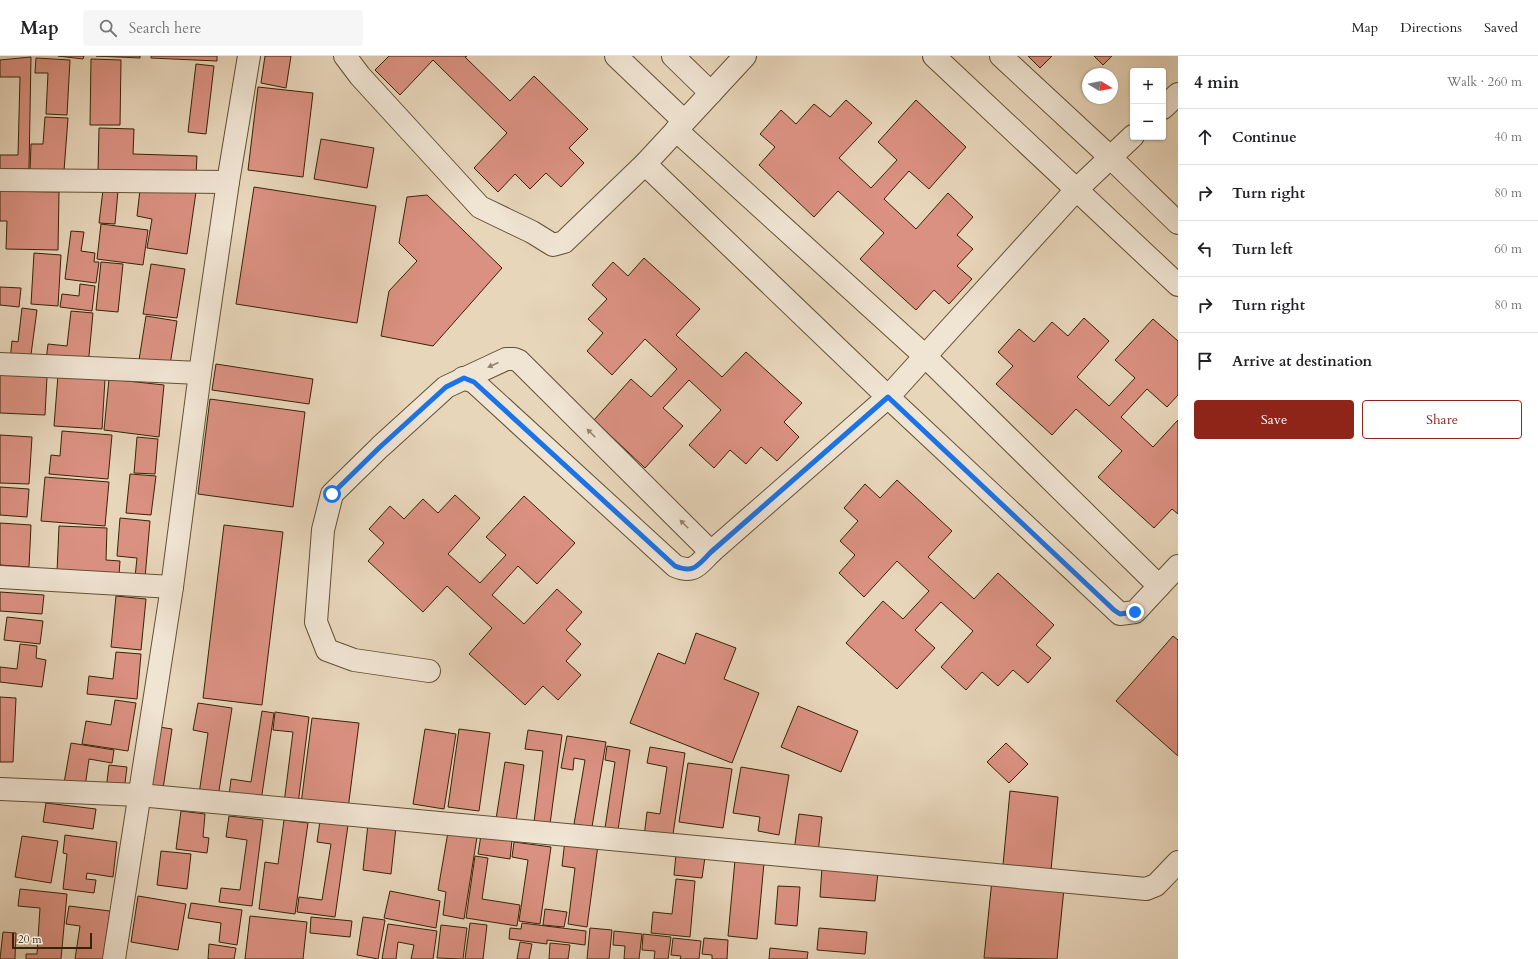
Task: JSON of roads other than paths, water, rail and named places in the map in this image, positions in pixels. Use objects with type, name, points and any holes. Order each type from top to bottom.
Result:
[{"type":"street","points":[[114,959],[172,587],[200,373],[228,182],[250,56]]},
{"type":"street","points":[[345,56],[360,76],[480,207],[532,232],[553,245],[564,242],[645,164],[745,56]]},
{"type":"street","points":[[616,56],[680,126],[925,356],[1160,586]]},
{"type":"street","points":[[673,56],[710,93]]},
{"type":"street","points":[[934,56],[1178,286]]},
{"type":"street","points":[[1001,56],[1110,157],[1178,223]]},
{"type":"street","points":[[1166,105],[1178,94]]},
{"type":"street","points":[[464,378],[474,382],[675,566],[684,570],[696,568],[711,552],[888,397],[1076,190],[1130,139]]},
{"type":"street","points":[[645,164],[888,397],[1120,614],[1135,612],[1178,566]]},
{"type":"street","points":[[0,180],[228,182]]},
{"type":"street","points":[[429,671],[354,660],[327,650],[316,622],[323,530],[332,494],[380,447],[446,387],[506,359],[514,358],[519,361],[711,552]]},
{"type":"street","points":[[0,364],[200,373]]},
{"type":"street","points":[[0,577],[172,587]]},
{"type":"street","points":[[0,789],[139,795],[1146,889],[1156,885],[1178,862]]}]
